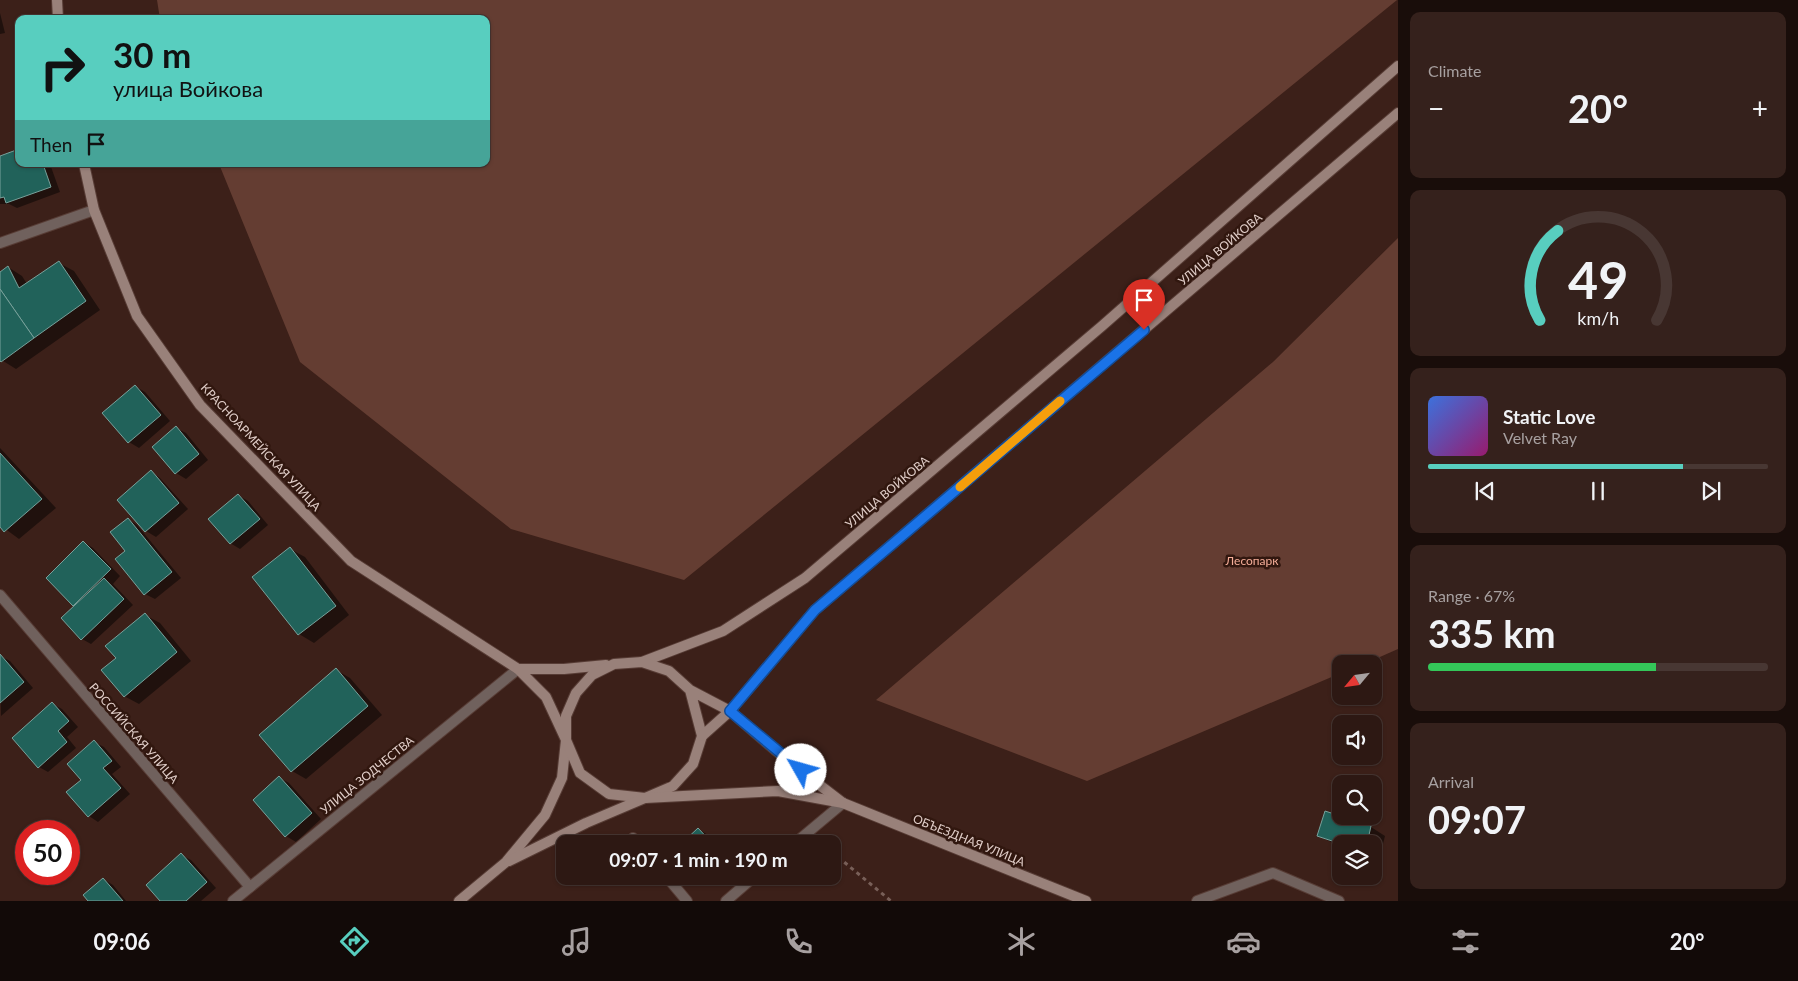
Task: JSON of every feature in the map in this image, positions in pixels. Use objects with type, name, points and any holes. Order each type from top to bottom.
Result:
[{"type":"main road","points":[[57,0],[58,15]]},
{"type":"main road","name":"УЛИЦА ВОЙКОВА","points":[[642,662],[723,631],[805,578],[1102,326],[1398,66]]},
{"type":"main road","name":"УЛИЦА ВОЙКОВА","points":[[702,736],[730,711],[815,610],[1398,113]]},
{"type":"main road","name":"КРАСНОАРМЕЙСКАЯ УЛИЦА","points":[[85,167],[94,210],[137,316],[200,405],[351,561],[518,669],[546,697],[566,740]]},
{"type":"main road","points":[[518,669],[564,669],[642,662],[669,671],[690,690],[730,711],[787,760],[843,803]]},
{"type":"main road","points":[[459,901],[506,862],[544,815],[562,778],[566,740],[566,716],[576,693],[592,675],[614,664]]},
{"type":"main road","points":[[506,862],[586,823],[673,786],[693,764],[702,736],[690,690]]},
{"type":"main road","points":[[566,740],[580,773],[609,794],[645,798],[778,791],[843,803]]},
{"type":"main road","name":"ОБЪЕЗДНАЯ УЛИЦА","points":[[843,803],[1086,901]]},
{"type":"street","points":[[0,243],[94,210]]},
{"type":"street","name":"РОССИЙСКАЯ УЛИЦА","points":[[0,595],[250,887]]},
{"type":"street","name":"УЛИЦА ЗОДЧЕСТВА","points":[[233,901],[518,669]]},
{"type":"street","points":[[805,835],[843,803]]},
{"type":"street","points":[[1197,901],[1272,874],[1339,901]]},
{"type":"street","points":[[674,885],[687,901]]},
{"type":"street","points":[[726,901],[745,885]]},
{"type":"path","points":[[841,859],[891,901]]},
{"type":"green space","points":[[157,0],[1397,0],[684,580],[511,529],[300,362],[220,167],[490,167],[490,15],[159,15]]},
{"type":"green space","name":"Лесопарк","points":[[1398,238],[1398,649],[1382,656],[1332,655],[1332,677],[1087,781],[876,700],[1273,362]]},
{"type":"building","points":[[15,150],[15,167],[44,167],[51,187],[6,203],[4,197],[0,198],[0,156]]},
{"type":"building","points":[[59,261],[86,301],[34,338],[0,289],[0,272],[8,266],[19,288]]},
{"type":"building","points":[[0,289],[34,338],[1,362],[0,361]]},
{"type":"building","points":[[135,385],[161,415],[128,443],[102,413]]},
{"type":"building","points":[[176,426],[199,454],[175,474],[152,447]]},
{"type":"building","points":[[0,453],[42,499],[4,532],[0,527]]},
{"type":"building","points":[[151,470],[179,503],[145,532],[117,500]]},
{"type":"building","points":[[238,494],[260,519],[230,544],[208,519]]},
{"type":"building","points":[[128,518],[172,572],[144,595],[115,559],[125,551],[110,532]]},
{"type":"building","points":[[83,541],[111,569],[73,606],[46,578]]},
{"type":"building","points":[[290,547],[336,606],[298,635],[252,577]]},
{"type":"building","points":[[104,578],[124,599],[81,640],[61,618]]},
{"type":"building","points":[[145,613],[177,652],[124,697],[101,670],[116,658],[105,646]]},
{"type":"building","points":[[0,654],[24,682],[0,703]]},
{"type":"building","points":[[336,668],[368,706],[291,772],[259,735]]},
{"type":"building","points":[[52,702],[69,721],[58,731],[67,742],[38,768],[12,738]]},
{"type":"building","points":[[94,740],[112,761],[103,768],[121,788],[88,817],[66,792],[81,780],[67,764]]},
{"type":"building","points":[[279,776],[312,813],[285,837],[253,800]]},
{"type":"building","points":[[1325,811],[1332,813],[1332,825],[1371,826],[1369,835],[1332,835],[1332,841],[1317,836]]},
{"type":"building","points":[[698,828],[705,835],[691,835]]},
{"type":"building","points":[[181,853],[207,882],[186,901],[160,901],[146,885]]},
{"type":"building","points":[[103,878],[123,901],[88,901],[83,895]]},
{"type":"slow traffic","points":[[960,487],[1060,401]]},
{"type":"route","points":[[801,770],[730,711],[815,610],[1144,330]]}]
